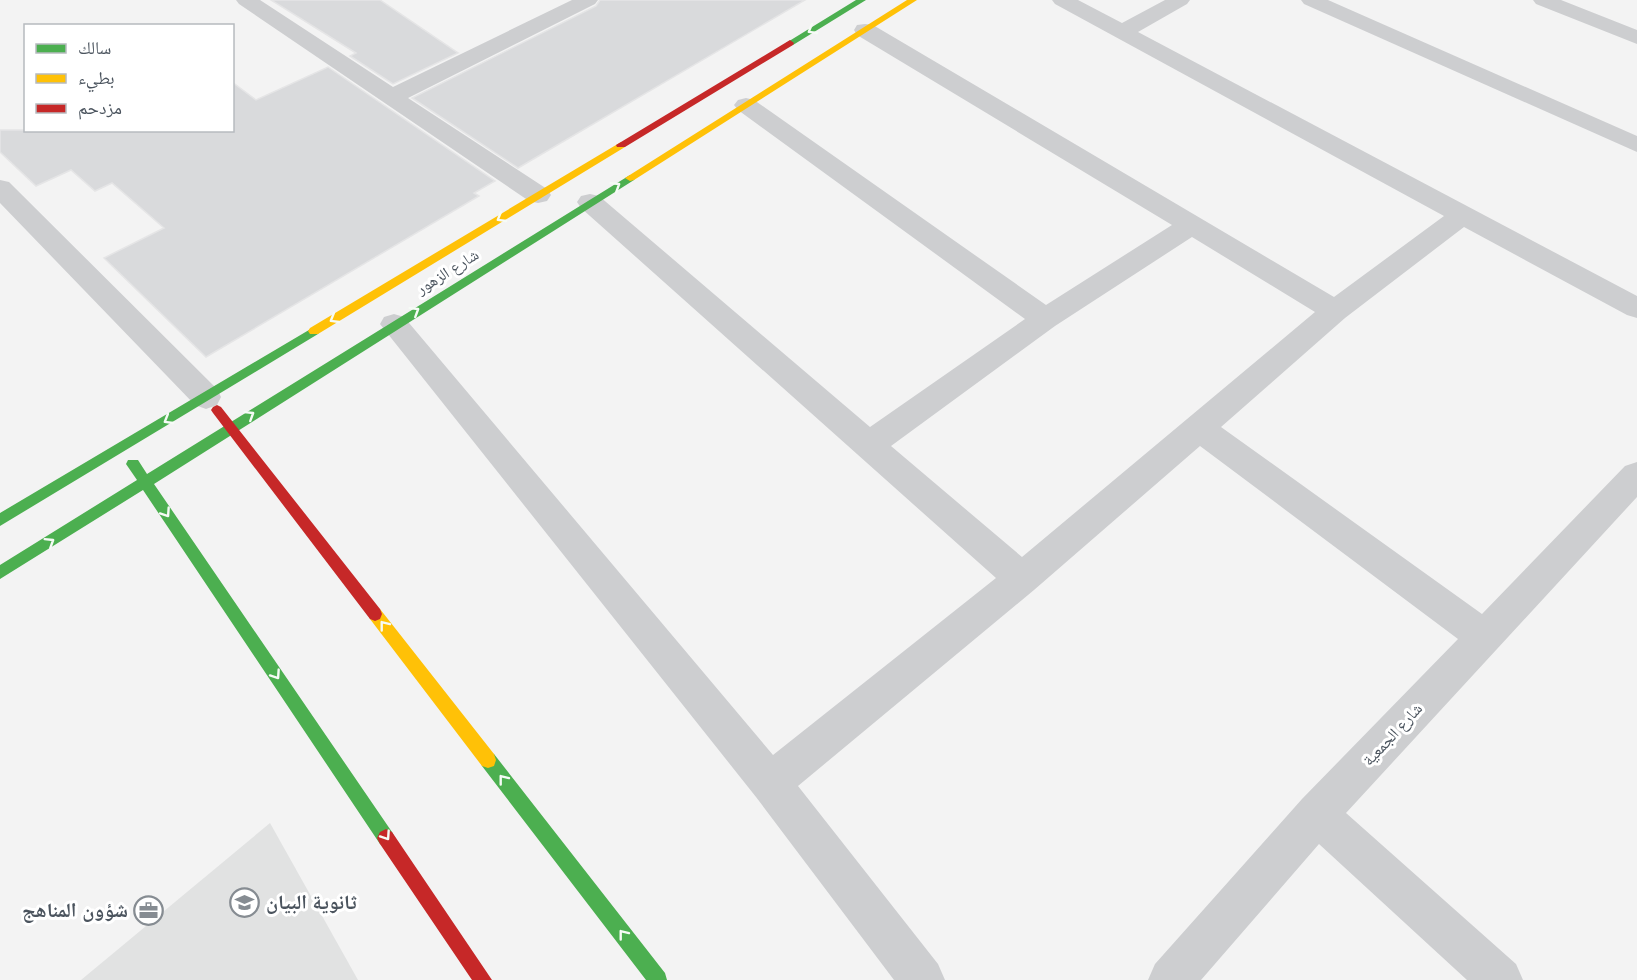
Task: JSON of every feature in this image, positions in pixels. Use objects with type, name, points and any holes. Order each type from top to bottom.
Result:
[{"type":"main road","name":"شارع الزهور","points":[[0,573],[913,0]]},
{"type":"main road","name":"شارع الزهور","points":[[0,520],[860,1]]},
{"type":"main road","points":[[860,1],[876,24]]},
{"type":"main road","points":[[206,397],[658,980]]},
{"type":"main road","points":[[121,448],[483,980]]},
{"type":"street","points":[[246,0],[538,195]]},
{"type":"street","points":[[391,97],[550,10],[588,0]]},
{"type":"street","points":[[1062,0],[1637,308]]},
{"type":"street","points":[[1122,32],[1180,0]]},
{"type":"street","points":[[1311,0],[1637,146]]},
{"type":"street","points":[[1543,0],[1637,38]]},
{"type":"street","points":[[876,24],[1190,226],[1335,311]]},
{"type":"street","points":[[746,105],[1045,319]]},
{"type":"street","points":[[0,188],[206,397]]},
{"type":"street","points":[[590,202],[1022,579]]},
{"type":"street","points":[[770,783],[1022,579],[1335,311],[1462,215]]},
{"type":"street","points":[[869,445],[1045,319],[1190,226]]},
{"type":"street","points":[[394,324],[770,783],[922,980]]},
{"type":"street","points":[[1199,428],[1485,637]]},
{"type":"street","name":"شارع الجمعية","points":[[1171,980],[1317,814],[1637,475]]},
{"type":"street","points":[[1317,814],[1500,980]]},
{"type":"shaded area","name":"ثانوية البيان","points":[[270,823],[358,980],[81,980]]},
{"type":"building","points":[[271,0],[380,0],[458,53],[393,84],[350,56],[356,53]]},
{"type":"building","points":[[600,0],[805,0],[518,168],[412,98],[596,6]]},
{"type":"building","points":[[328,67],[495,181],[474,193],[479,196],[206,357],[104,258],[164,228],[112,183],[95,191],[71,170],[36,186],[0,152],[0,130],[234,132],[234,84],[256,100]]},
{"type":"traffic: fast","points":[[790,43],[862,0]]},
{"type":"traffic: fast","points":[[0,573],[630,178]]},
{"type":"traffic: fast","points":[[0,520],[314,331]]},
{"type":"traffic: fast","points":[[133,464],[386,838]]},
{"type":"traffic: fast","points":[[488,760],[658,980]]},
{"type":"traffic: slow","points":[[630,178],[913,0]]},
{"type":"traffic: slow","points":[[314,331],[621,145]]},
{"type":"traffic: slow","points":[[375,614],[488,760]]},
{"type":"traffic: jam","points":[[621,145],[790,43]]},
{"type":"traffic: jam","points":[[217,410],[375,614]]},
{"type":"traffic: jam","points":[[386,838],[483,980]]},
{"type":"place","name":"ثانوية البيان","points":[[245,902]]},
{"type":"place","name":"شؤون المناهج","points":[[149,910]]}]
